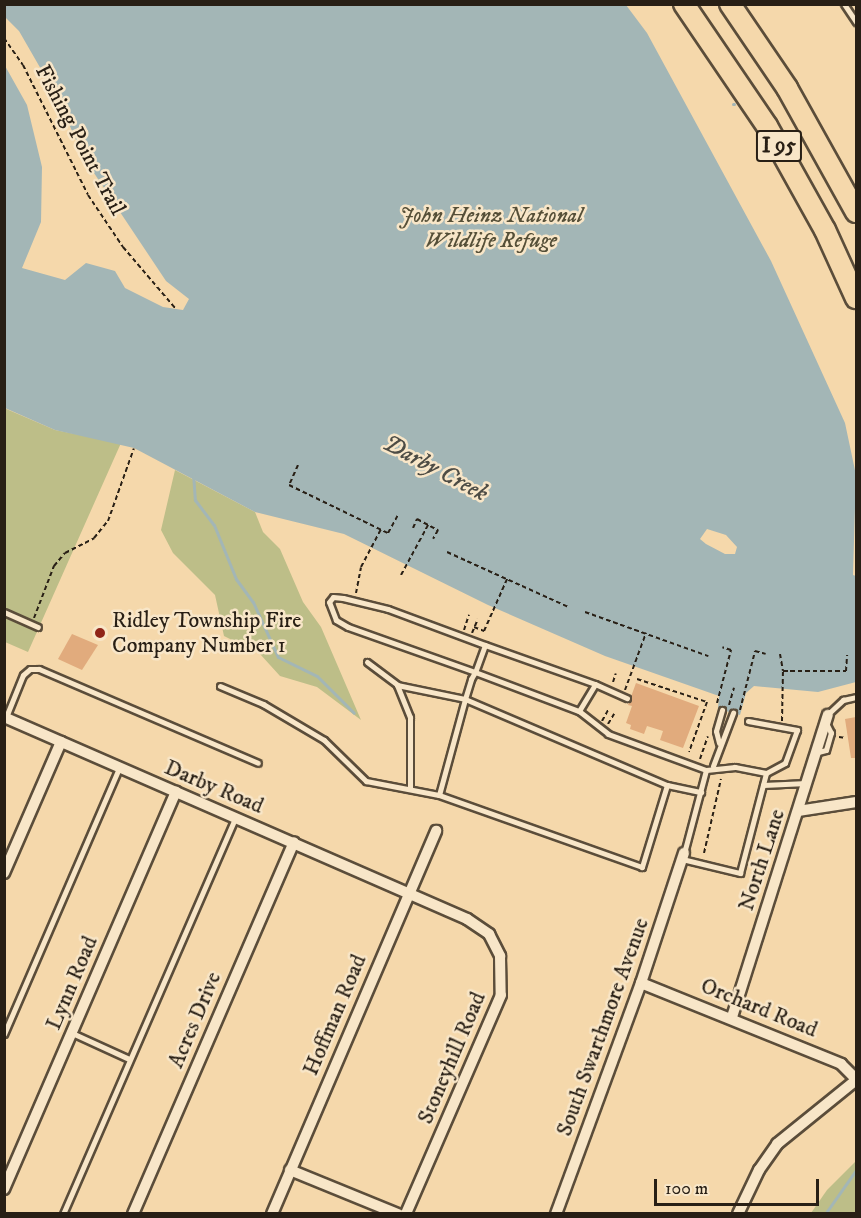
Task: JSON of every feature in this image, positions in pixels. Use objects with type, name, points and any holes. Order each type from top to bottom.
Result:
[{"type":"highway","name":"I 95","points":[[684,4],[782,152],[856,298]]},
{"type":"highway","name":"I 95","points":[[730,4],[792,96],[856,212]]},
{"type":"street","name":"Darby Road","points":[[5,719],[408,893]]},
{"type":"street","name":"North Lane","points":[[732,1017],[826,719]]},
{"type":"street","points":[[4,873],[61,742]]},
{"type":"street","name":"Lynn Road","points":[[4,1189],[176,792]]},
{"type":"street","points":[[798,811],[856,802]]},
{"type":"street","name":"Hoffman Road","points":[[272,1214],[436,831]]},
{"type":"street","name":"Acres Drive","points":[[133,1214],[294,842]]},
{"type":"street","name":"South Swarthmore Avenue","points":[[556,1214],[641,983],[683,856]]},
{"type":"street","name":"Stoneyhill Road","points":[[406,1214],[501,995],[504,978],[496,945],[480,925],[408,893]]},
{"type":"street","name":"Orchard Road","points":[[641,983],[732,1017],[841,1064],[856,1079]]},
{"type":"street","points":[[738,1214],[759,1170],[777,1144],[856,1079]]},
{"type":"street","points":[[291,1170],[398,1214]]},
{"type":"lane","points":[[844,4],[856,22]]},
{"type":"lane","points":[[625,697],[596,684],[462,635],[355,601],[333,597],[330,610],[336,620],[579,711],[604,732],[706,770]]},
{"type":"lane","points":[[4,612],[38,627]]},
{"type":"lane","points":[[439,795],[465,699],[485,645]]},
{"type":"lane","points":[[367,662],[397,685],[465,699],[667,785],[701,792]]},
{"type":"lane","points":[[5,719],[23,675],[30,669],[39,669],[258,763]]},
{"type":"lane","points":[[579,711],[596,684]]},
{"type":"lane","points":[[397,685],[410,717],[410,789]]},
{"type":"lane","points":[[220,686],[263,704],[295,726],[324,740],[366,781],[439,795],[642,867],[667,785]]},
{"type":"lane","points":[[826,719],[843,700],[856,697]]},
{"type":"lane","points":[[713,766],[719,743],[716,731],[718,710]]},
{"type":"lane","points":[[719,743],[726,738],[736,714]]},
{"type":"lane","points":[[748,721],[797,730],[785,764],[766,773],[713,766],[706,770],[683,856],[740,873],[766,773]]},
{"type":"lane","points":[[4,1034],[119,767]]},
{"type":"lane","points":[[763,785],[807,783]]},
{"type":"lane","points":[[63,1214],[236,817]]},
{"type":"lane","points":[[72,1033],[129,1059]]},
{"type":"path","name":"Fishing Point Trail","points":[[4,38],[23,65],[88,195],[123,247],[176,309]]},
{"type":"path","points":[[32,624],[54,566],[65,552],[94,538],[108,521],[134,448]]},
{"type":"path","points":[[298,465],[289,485],[388,533],[398,515]]},
{"type":"path","points":[[412,528],[417,519],[438,530],[433,539]]},
{"type":"path","points":[[401,575],[428,525]]},
{"type":"path","points":[[355,601],[360,569],[381,529]]},
{"type":"path","points":[[447,552],[568,607]]},
{"type":"path","points":[[474,627],[484,631],[507,579]]},
{"type":"path","points":[[585,612],[708,656]]},
{"type":"path","points":[[462,635],[469,615]]},
{"type":"path","points":[[470,638],[478,619]]},
{"type":"path","points":[[625,697],[646,633]]},
{"type":"path","points":[[718,710],[731,650],[722,647]]},
{"type":"path","points":[[736,714],[755,651],[766,654]]},
{"type":"path","points":[[780,654],[783,671],[782,726]]},
{"type":"path","points":[[783,671],[846,671],[847,655]]},
{"type":"path","points":[[610,690],[616,673]]},
{"type":"path","points":[[637,679],[707,702],[689,752]]},
{"type":"path","points":[[604,732],[614,714]]},
{"type":"path","points":[[700,757],[711,728]]},
{"type":"path","points":[[704,853],[721,779]]},
{"type":"green space","points":[[4,408],[55,430],[121,443],[28,652],[5,642]]},
{"type":"green space","points":[[175,470],[255,512],[263,532],[280,549],[303,602],[321,627],[361,720],[317,687],[280,676],[260,654],[224,636],[215,595],[173,553],[161,530]]},
{"type":"green space","points":[[856,1161],[856,1213],[811,1213],[827,1190]]},
{"type":"water","name":"John Heinz National Wildlife Refuge","points":[[5,5],[626,5],[647,33],[771,261],[845,423],[856,475],[853,575],[856,576],[856,682],[818,692],[754,686],[746,693],[740,715],[722,710],[718,708],[719,696],[605,656],[488,605],[344,534],[255,512],[134,448],[55,430],[5,408],[4,64],[27,105],[42,167],[41,222],[22,268],[65,280],[86,263],[115,271],[125,288],[163,307],[183,310],[189,299],[166,281],[84,158],[57,97],[19,31],[5,17]],"holes":[[[707,529],[726,535],[737,547],[735,554],[725,554],[700,539]]]},
{"type":"building","points":[[72,634],[98,645],[82,670],[58,659]]},
{"type":"building","points":[[636,683],[699,706],[683,748],[660,740],[663,731],[647,726],[644,734],[630,729],[631,725],[626,723],[632,706],[628,705]]},
{"type":"building","points":[[856,717],[856,758],[851,758],[845,719]]},
{"type":"waterway","points":[[193,473],[195,500],[214,525],[236,579],[253,602],[278,657],[317,676],[354,713]]},
{"type":"waterway","points":[[825,1214],[856,1170]]},
{"type":"place","name":"Ridley Township Fire Company Number 1","points":[[100,633]]},
{"type":"water label","name":"Darby Creek","points":[[435,469]]}]
